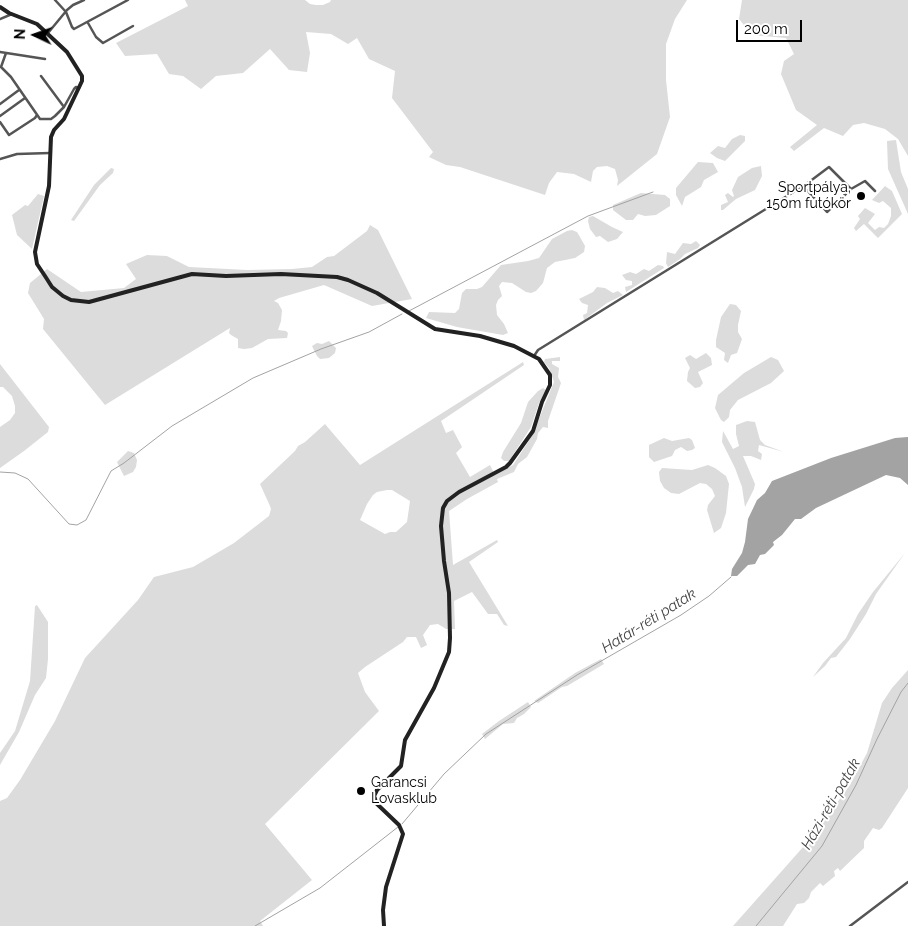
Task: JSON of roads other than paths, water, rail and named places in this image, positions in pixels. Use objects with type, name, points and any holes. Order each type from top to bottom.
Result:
[{"type":"main road","points":[[0,7],[31,21],[48,34],[67,52],[82,76],[79,88],[64,118],[52,134],[49,186],[36,245],[35,257],[38,264],[52,287],[63,296],[71,300],[89,302],[192,274],[226,276],[282,274],[337,277],[377,293],[435,329],[493,339],[534,356],[544,364],[551,378],[532,431],[506,467],[459,492],[447,501],[443,508],[441,526],[449,593],[449,652],[434,688],[406,740],[401,766],[377,790],[374,796],[376,803],[402,828],[402,841],[386,887],[383,910],[384,926]]},
{"type":"street","points":[[55,0],[66,12],[74,29],[128,0]]},
{"type":"street","points":[[48,34],[73,5],[84,0]]},
{"type":"street","points":[[0,19],[12,14]]},
{"type":"street","points":[[88,23],[96,37],[103,44],[133,26]]},
{"type":"street","points":[[0,52],[45,59]]},
{"type":"street","points":[[6,53],[1,67],[41,119],[51,119],[64,107],[74,89],[76,87],[79,88]]},
{"type":"street","points":[[41,76],[64,107]]},
{"type":"street","points":[[0,104],[19,90]]},
{"type":"street","points":[[0,116],[25,98]]},
{"type":"street","points":[[0,122],[9,135],[37,115]]},
{"type":"street","points":[[0,159],[17,154],[50,153]]},
{"type":"street","points":[[534,356],[538,350],[801,188],[829,167],[851,189]]},
{"type":"street","points":[[801,188],[805,188],[827,212],[858,183],[865,181],[875,191]]},
{"type":"street","points":[[850,926],[908,882]]},
{"type":"waterway","points":[[409,311],[588,216],[653,192]]},
{"type":"waterway","points":[[0,472],[15,473],[28,479],[69,524],[77,525],[86,520],[111,471],[172,426],[253,378],[321,349],[369,332],[402,314]]},
{"type":"waterway","name":"Határ-réti patak","points":[[402,824],[444,774],[486,734],[577,675],[681,615],[709,596],[731,577]]},
{"type":"waterway","name":"Házi-réti-patak","points":[[756,926],[822,846],[856,785],[901,692],[908,683]]},
{"type":"waterway","name":"Határ-réti patak","points":[[255,926],[320,888],[398,827]]},
{"type":"place","name":"Sportpálya, 150m futókör","points":[[861,196]]},
{"type":"place","name":"Garancsi Lovasklub","points":[[361,791]]}]
